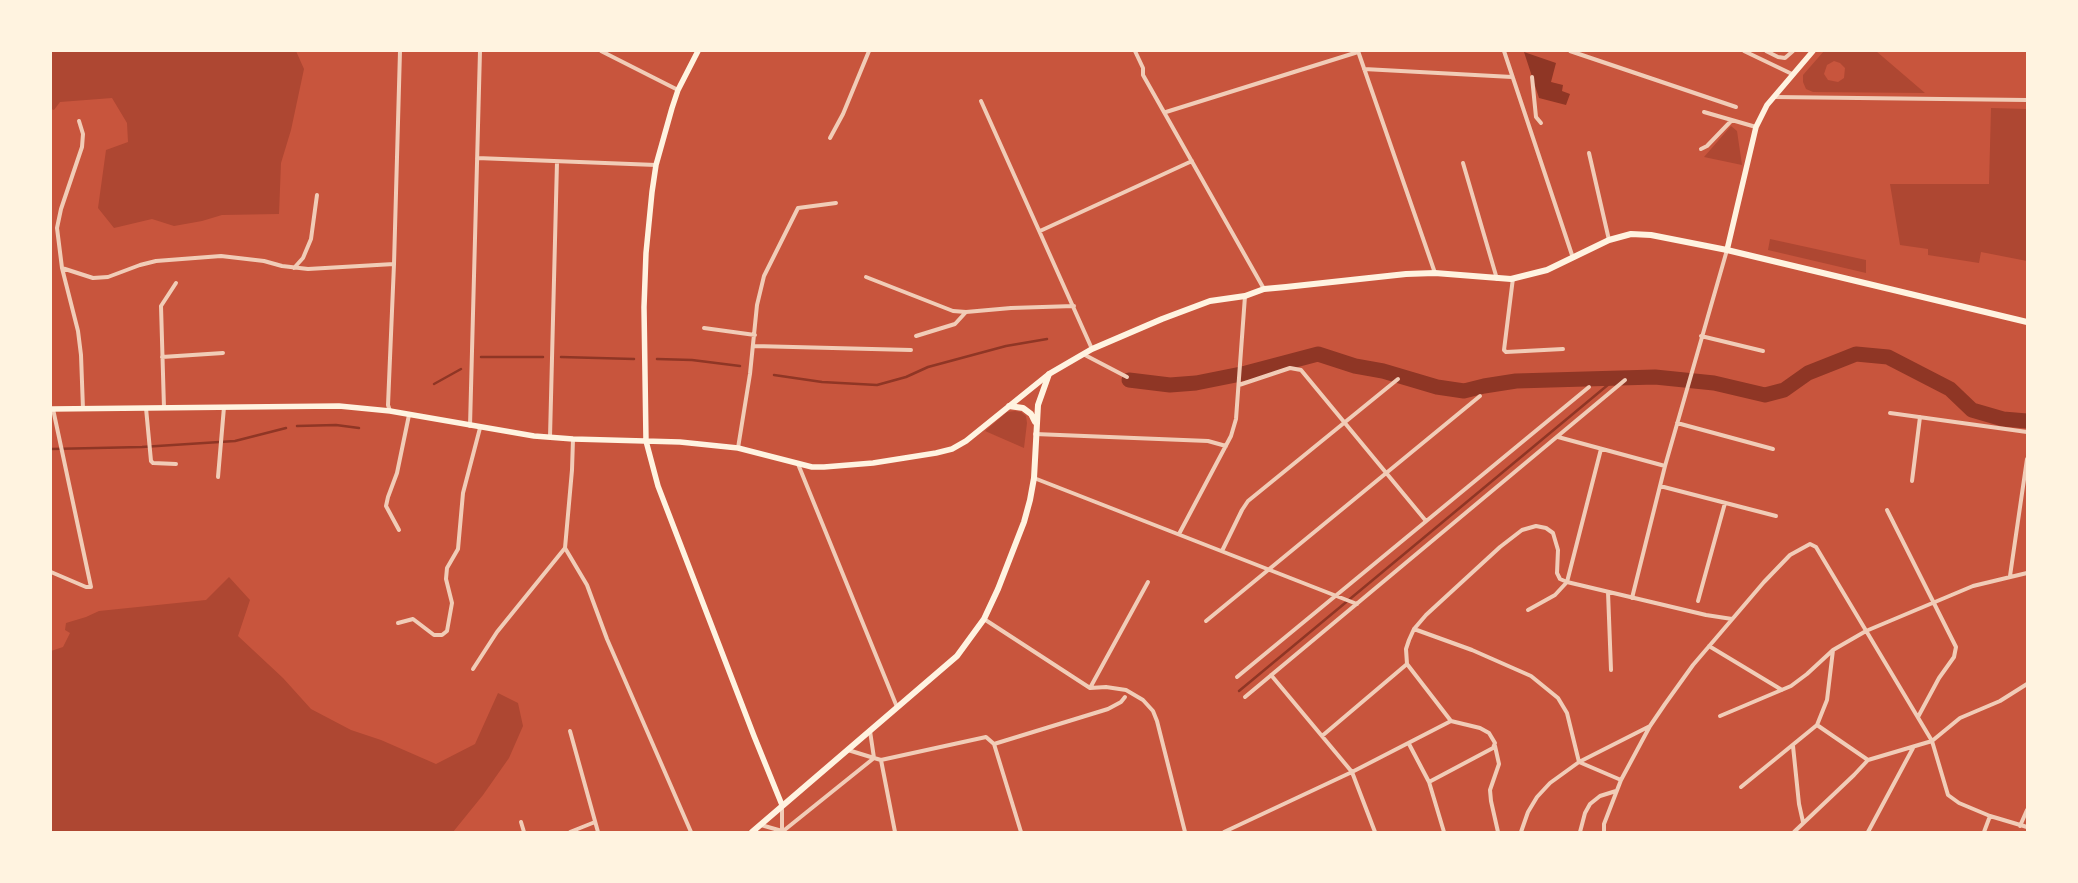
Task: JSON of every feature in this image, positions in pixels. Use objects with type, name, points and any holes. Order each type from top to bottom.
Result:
[{"type":"main road","points":[[698,51],[678,90],[656,165],[646,253],[644,307],[646,441],[661,495],[782,805]]},
{"type":"main road","points":[[1727,250],[1756,127],[1767,105],[1813,51]]},
{"type":"main road","points":[[52,409],[315,405],[390,411],[480,428],[550,437],[646,441],[738,448],[812,467],[846,466],[936,453],[952,448],[966,441],[1049,374],[1083,354],[1210,301],[1245,296],[1264,289],[1406,274],[1435,273],[1497,279],[1512,278],[1547,270],[1609,240],[1631,234],[1651,235],[1727,250],[2027,322]]},
{"type":"main road","points":[[752,832],[957,656],[984,619],[998,589],[1024,522],[1034,478],[1036,423],[1039,400],[1049,374]]},
{"type":"main road","points":[[1009,406],[1023,408],[1031,414],[1036,423]]},
{"type":"street","points":[[390,411],[388,406],[400,51]]},
{"type":"street","points":[[470,426],[480,51]]},
{"type":"street","points":[[601,51],[678,90]]},
{"type":"street","points":[[830,138],[843,114],[869,51]]},
{"type":"street","points":[[1135,51],[1143,68],[1143,75],[1166,112],[1264,289]]},
{"type":"street","points":[[1504,51],[1573,258]]},
{"type":"street","points":[[1570,51],[1736,107]]},
{"type":"street","points":[[1744,51],[1792,74]]},
{"type":"street","points":[[1766,51],[1785,58],[1793,51]]},
{"type":"street","points":[[1166,112],[1358,52],[1435,273]]},
{"type":"street","points":[[1364,69],[1512,77]]},
{"type":"street","points":[[1532,77],[1536,117],[1541,123]]},
{"type":"street","points":[[1774,97],[2027,100]]},
{"type":"street","points":[[981,101],[1092,349]]},
{"type":"street","points":[[1704,112],[1756,127]]},
{"type":"street","points":[[1701,149],[1707,146],[1732,120]]},
{"type":"street","points":[[79,121],[83,134],[82,147],[58,221],[62,268],[78,331],[81,356],[82,410]]},
{"type":"street","points":[[1589,153],[1609,240]]},
{"type":"street","points":[[477,158],[656,165]]},
{"type":"street","points":[[1040,231],[1192,161]]},
{"type":"street","points":[[550,437],[557,162]]},
{"type":"street","points":[[1463,163],[1497,279]]},
{"type":"street","points":[[294,268],[302,258],[311,239],[317,196]]},
{"type":"street","points":[[738,448],[754,346],[757,305],[764,276],[798,208],[836,203]]},
{"type":"street","points":[[1632,598],[1665,466],[1727,250]]},
{"type":"street","points":[[62,268],[93,278],[108,277],[156,261],[220,256],[264,260],[308,270],[394,264]]},
{"type":"street","points":[[866,277],[953,311],[966,312],[1074,306]]},
{"type":"street","points":[[1512,278],[1504,350],[1506,352],[1563,349]]},
{"type":"street","points":[[164,408],[161,306],[176,282]]},
{"type":"street","points":[[1179,534],[1226,446],[1236,419],[1245,296]]},
{"type":"street","points":[[916,336],[955,324],[966,312]]},
{"type":"street","points":[[704,328],[755,335]]},
{"type":"street","points":[[1701,336],[1764,351]]},
{"type":"street","points":[[754,346],[911,350]]},
{"type":"street","points":[[162,357],[223,353]]},
{"type":"street","points":[[1083,354],[1127,377]]},
{"type":"street","points":[[1239,385],[1290,368],[1301,370],[1426,521]]},
{"type":"street","points":[[1222,551],[1244,506],[1398,379]]},
{"type":"street","points":[[1245,697],[1355,603],[1625,380]]},
{"type":"street","points":[[1237,677],[1588,388]]},
{"type":"street","points":[[1206,621],[1480,396]]},
{"type":"street","points":[[218,477],[224,407]]},
{"type":"street","points":[[146,408],[151,461],[153,463],[176,464]]},
{"type":"street","points":[[51,572],[86,587],[91,587],[52,409]]},
{"type":"street","points":[[1890,413],[2027,432]]},
{"type":"street","points":[[399,530],[390,514],[387,501],[397,473],[409,415]]},
{"type":"street","points":[[1912,481],[1920,417]]},
{"type":"street","points":[[1677,423],[1773,449]]},
{"type":"street","points":[[398,623],[413,619],[439,636],[447,631],[452,604],[446,579],[447,568],[458,549],[463,493],[480,428]]},
{"type":"street","points":[[1036,434],[1208,442],[1226,446]]},
{"type":"street","points":[[1558,436],[1665,466]]},
{"type":"street","points":[[473,669],[496,632],[565,548],[573,439]]},
{"type":"street","points":[[1528,610],[1554,595],[1567,582],[1601,449]]},
{"type":"street","points":[[2010,576],[2027,459]]},
{"type":"street","points":[[798,464],[897,708]]},
{"type":"street","points":[[1034,478],[1355,603]]},
{"type":"street","points":[[1660,486],[1776,516]]},
{"type":"street","points":[[1698,601],[1725,503]]},
{"type":"street","points":[[1887,510],[1953,641],[1956,652],[1918,716]]},
{"type":"street","points":[[1498,832],[1490,790],[1499,764],[1495,746],[1489,733],[1480,728],[1451,721],[1407,664],[1406,648],[1414,629],[1426,615],[1500,547],[1522,530],[1536,526],[1546,528],[1553,533],[1558,550],[1557,573],[1560,579],[1632,598],[1732,619]]},
{"type":"street","points":[[1604,832],[1604,824],[1621,780],[1650,726],[1692,665],[1790,555],[1810,544],[1816,547],[1932,741],[1948,796],[1959,803],[1990,816],[2027,827]]},
{"type":"street","points":[[565,548],[587,585],[608,639],[691,832]]},
{"type":"street","points":[[1720,716],[1782,690],[1807,674],[1833,650],[1866,631],[1973,586],[2027,573]]},
{"type":"street","points":[[1090,688],[1148,582]]},
{"type":"street","points":[[1608,592],[1611,670]]},
{"type":"street","points":[[984,619],[1090,688],[1106,687],[1126,690],[1143,700],[1153,711],[1185,832]]},
{"type":"street","points":[[1414,629],[1472,650],[1531,676],[1558,698],[1567,713],[1579,762]]},
{"type":"street","points":[[1709,646],[1782,690]]},
{"type":"street","points":[[1741,787],[1817,725],[1827,700],[1833,650]]},
{"type":"street","points":[[1322,736],[1407,664]]},
{"type":"street","points":[[1271,675],[1352,772],[1375,832]]},
{"type":"street","points":[[1794,832],[1868,760],[1932,741],[1960,718],[2000,701],[2027,684]]},
{"type":"street","points":[[994,744],[1108,709],[1121,702],[1125,697]]},
{"type":"street","points":[[1224,832],[1352,772],[1451,721]]},
{"type":"street","points":[[1817,725],[1868,760]]},
{"type":"street","points":[[1521,832],[1528,812],[1537,797],[1550,782],[1579,762],[1650,726]]},
{"type":"street","points":[[570,731],[598,832]]},
{"type":"street","points":[[870,731],[874,758]]},
{"type":"street","points":[[848,750],[881,760],[986,737],[994,744],[1021,832]]},
{"type":"street","points":[[1409,744],[1429,782],[1444,832]]},
{"type":"street","points":[[1429,782],[1495,746]]},
{"type":"street","points":[[1793,746],[1799,804],[1803,822]]},
{"type":"street","points":[[1868,832],[1913,747]]},
{"type":"street","points":[[782,831],[874,758]]},
{"type":"street","points":[[881,760],[894,831]]},
{"type":"street","points":[[1579,762],[1621,780]]},
{"type":"street","points":[[1580,832],[1585,813],[1590,804],[1600,796],[1616,790]]},
{"type":"street","points":[[782,805],[782,831]]},
{"type":"street","points":[[2020,826],[2027,810]]},
{"type":"street","points":[[1984,832],[1990,816]]},
{"type":"street","points":[[520,822],[524,832]]},
{"type":"street","points":[[570,832],[595,822]]},
{"type":"street","points":[[761,825],[782,831]]},
{"type":"shaded area","points":[[51,51],[296,51],[304,69],[291,130],[281,163],[279,214],[222,215],[174,226],[152,219],[114,228],[98,208],[106,150],[128,142],[127,123],[112,98],[60,102],[54,110],[51,109]]},
{"type":"shaded area","points":[[1824,51],[1876,51],[1925,93],[1813,92],[1806,89],[1803,75]],"holes":[[[1834,61],[1840,63],[1845,68],[1844,78],[1838,82],[1828,80],[1824,74],[1827,65]]]},
{"type":"shaded area","points":[[1524,52],[1556,63],[1551,82],[1563,85],[1562,91],[1570,94],[1566,105],[1539,98]]},
{"type":"shaded area","points":[[1991,108],[2027,109],[2027,261],[1981,252],[1979,263],[1928,255],[1928,249],[1900,245],[1890,184],[1989,184]]},
{"type":"shaded area","points":[[1731,126],[1737,131],[1742,165],[1704,157]]},
{"type":"shaded area","points":[[1770,239],[1866,260],[1866,273],[1768,250]]},
{"type":"shaded area","points":[[1007,412],[1021,412],[1026,416],[1024,448],[985,431]]},
{"type":"shaded area","points":[[229,577],[250,600],[238,636],[283,678],[311,709],[351,730],[381,740],[436,764],[475,744],[498,693],[518,703],[523,726],[509,758],[483,795],[453,832],[51,832],[51,651],[63,647],[70,633],[65,630],[66,623],[99,611],[206,600]]},
{"type":"waterway","points":[[774,375],[822,382],[877,385],[906,377],[928,367],[1006,346],[1047,339]]},
{"type":"waterway","points":[[1129,380],[1170,385],[1196,383],[1246,373],[1318,354],[1355,366],[1383,371],[1437,387],[1464,391],[1516,381],[1655,377],[1714,383],[1765,395],[1784,390],[1808,373],[1856,354],[1888,357],[1950,389],[1972,410],[2003,419],[2027,421]]},
{"type":"waterway","points":[[481,357],[543,357]]},
{"type":"waterway","points":[[561,357],[634,359]]},
{"type":"waterway","points":[[657,359],[692,360],[740,366]]},
{"type":"waterway","points":[[434,384],[461,369]]},
{"type":"waterway","points":[[1239,691],[1615,379]]},
{"type":"waterway","points":[[297,426],[336,425],[359,428]]},
{"type":"waterway","points":[[51,449],[142,447],[235,441],[286,428]]}]
